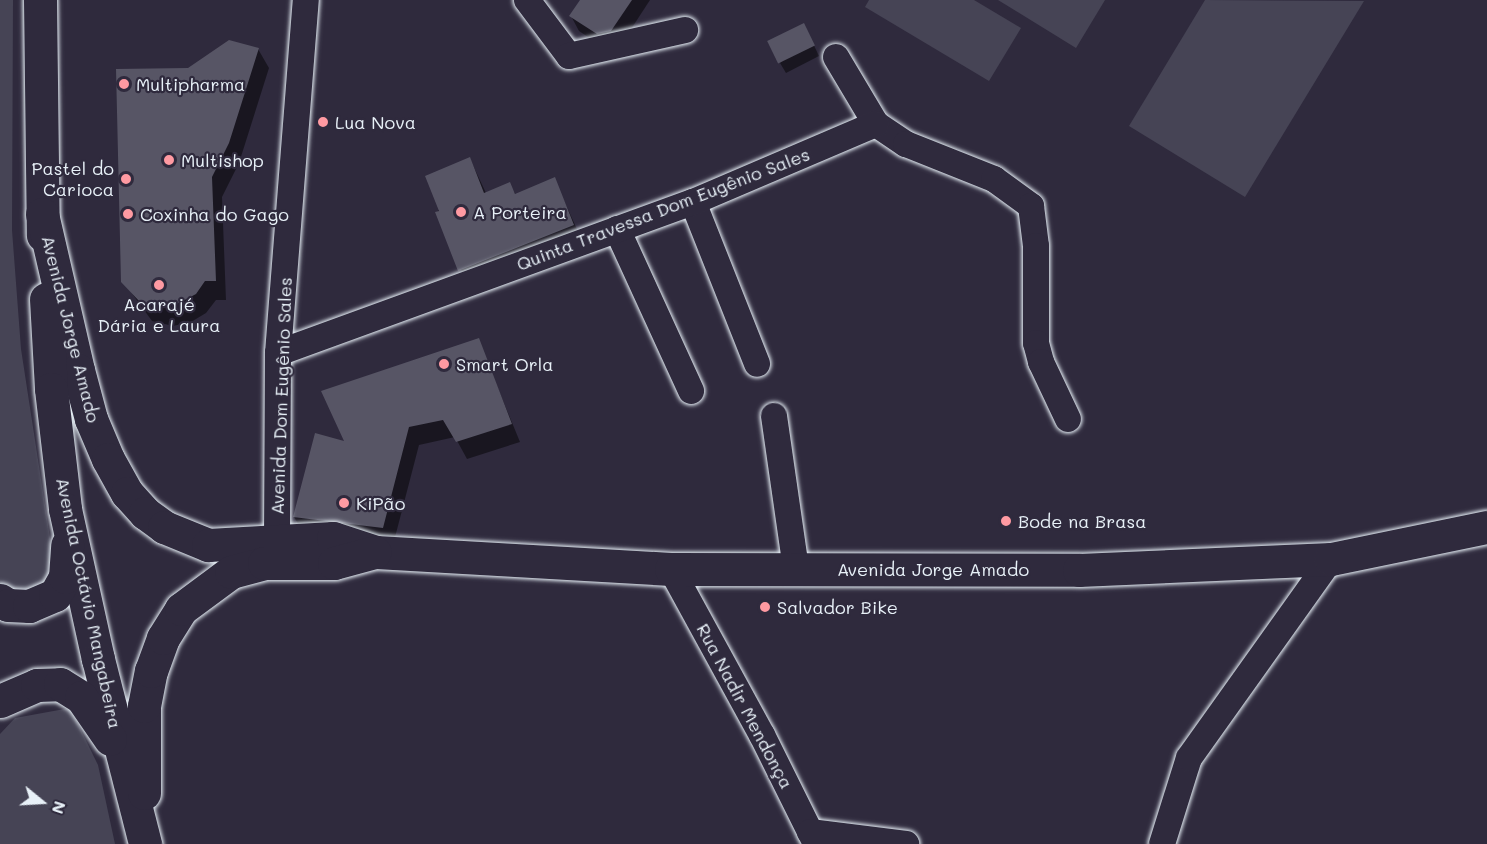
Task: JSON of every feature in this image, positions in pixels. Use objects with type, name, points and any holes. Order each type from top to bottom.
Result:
[{"type":"main road","name":"Avenida Octávio Mangabeira","points":[[40,0],[42,214],[51,388],[65,509],[144,842]]},
{"type":"main road","name":"Avenida Jorge Amado","points":[[42,214],[91,419],[127,493],[164,527],[208,545],[333,538],[376,552],[671,568],[1079,570],[1331,559],[1487,527]]},
{"type":"main road","points":[[0,600],[8,605],[29,606],[55,596],[65,577],[65,509]]},
{"type":"main road","name":"Avenida Jorge Amado","points":[[144,842],[144,706],[151,671],[163,638],[181,609],[231,572],[264,563],[334,562],[376,552]]},
{"type":"main road","points":[[0,701],[37,685],[60,684],[81,696],[124,765]]},
{"type":"street","name":"Avenida Dom Eugênio Sales","points":[[278,540],[278,354],[306,0]]},
{"type":"street","points":[[526,0],[569,56],[685,30]]},
{"type":"street","points":[[836,57],[876,124],[906,144],[994,179],[1031,206],[1036,246],[1036,343],[1041,362],[1068,419]]},
{"type":"street","name":"Quinta Travessa Dom Eugênio Sales","points":[[278,354],[693,202],[876,124]]},
{"type":"street","points":[[693,202],[757,364]]},
{"type":"street","points":[[617,229],[691,390]]},
{"type":"street","points":[[774,416],[795,569]]},
{"type":"street","points":[[1162,844],[1189,758],[1331,559]]},
{"type":"street","name":"Rua Nadir Mendonça","points":[[671,568],[813,838]]},
{"type":"street","points":[[813,838],[906,844]]},
{"type":"shaded area","points":[[0,0],[13,0],[12,230],[21,349],[52,551],[47,580],[29,595],[10,593],[0,582]]},
{"type":"shaded area","points":[[869,0],[974,0],[1021,28],[989,81],[865,7]]},
{"type":"shaded area","points":[[998,0],[1105,0],[1076,48]]},
{"type":"shaded area","points":[[1205,0],[1364,1],[1245,197],[1129,126]]},
{"type":"shaded area","points":[[70,708],[98,765],[115,844],[0,844],[0,734],[15,718]]},
{"type":"building","points":[[580,0],[632,0],[611,31],[597,34],[569,16]]},
{"type":"building","points":[[804,23],[815,45],[778,63],[767,41]]},
{"type":"building","name":"Multishop","points":[[229,40],[259,48],[229,143],[212,177],[216,281],[205,281],[196,294],[179,303],[162,307],[140,302],[121,282],[116,69],[188,68]]},
{"type":"building","points":[[470,157],[484,193],[510,182],[515,194],[555,177],[574,225],[458,271],[435,212],[439,211],[425,176]]},
{"type":"building","points":[[479,338],[512,424],[456,442],[443,420],[409,427],[383,528],[293,517],[315,433],[344,441],[321,391]]},
{"type":"place","name":"Multipharma","points":[[124,84]]},
{"type":"place","name":"Lua Nova","points":[[323,122]]},
{"type":"place","name":"Multishop","points":[[169,160]]},
{"type":"place","name":"Pastel do Carioca","points":[[126,179]]},
{"type":"place","name":"A Porteira","points":[[461,212]]},
{"type":"place","name":"Coxinha do Gago","points":[[128,214]]},
{"type":"place","name":"Acarajé Dária e Laura","points":[[159,285]]},
{"type":"place","name":"Smart Orla","points":[[444,364]]},
{"type":"place","name":"KiPão","points":[[344,503]]},
{"type":"place","name":"Bode na Brasa","points":[[1006,521]]},
{"type":"place","name":"Salvador Bike","points":[[765,607]]}]
